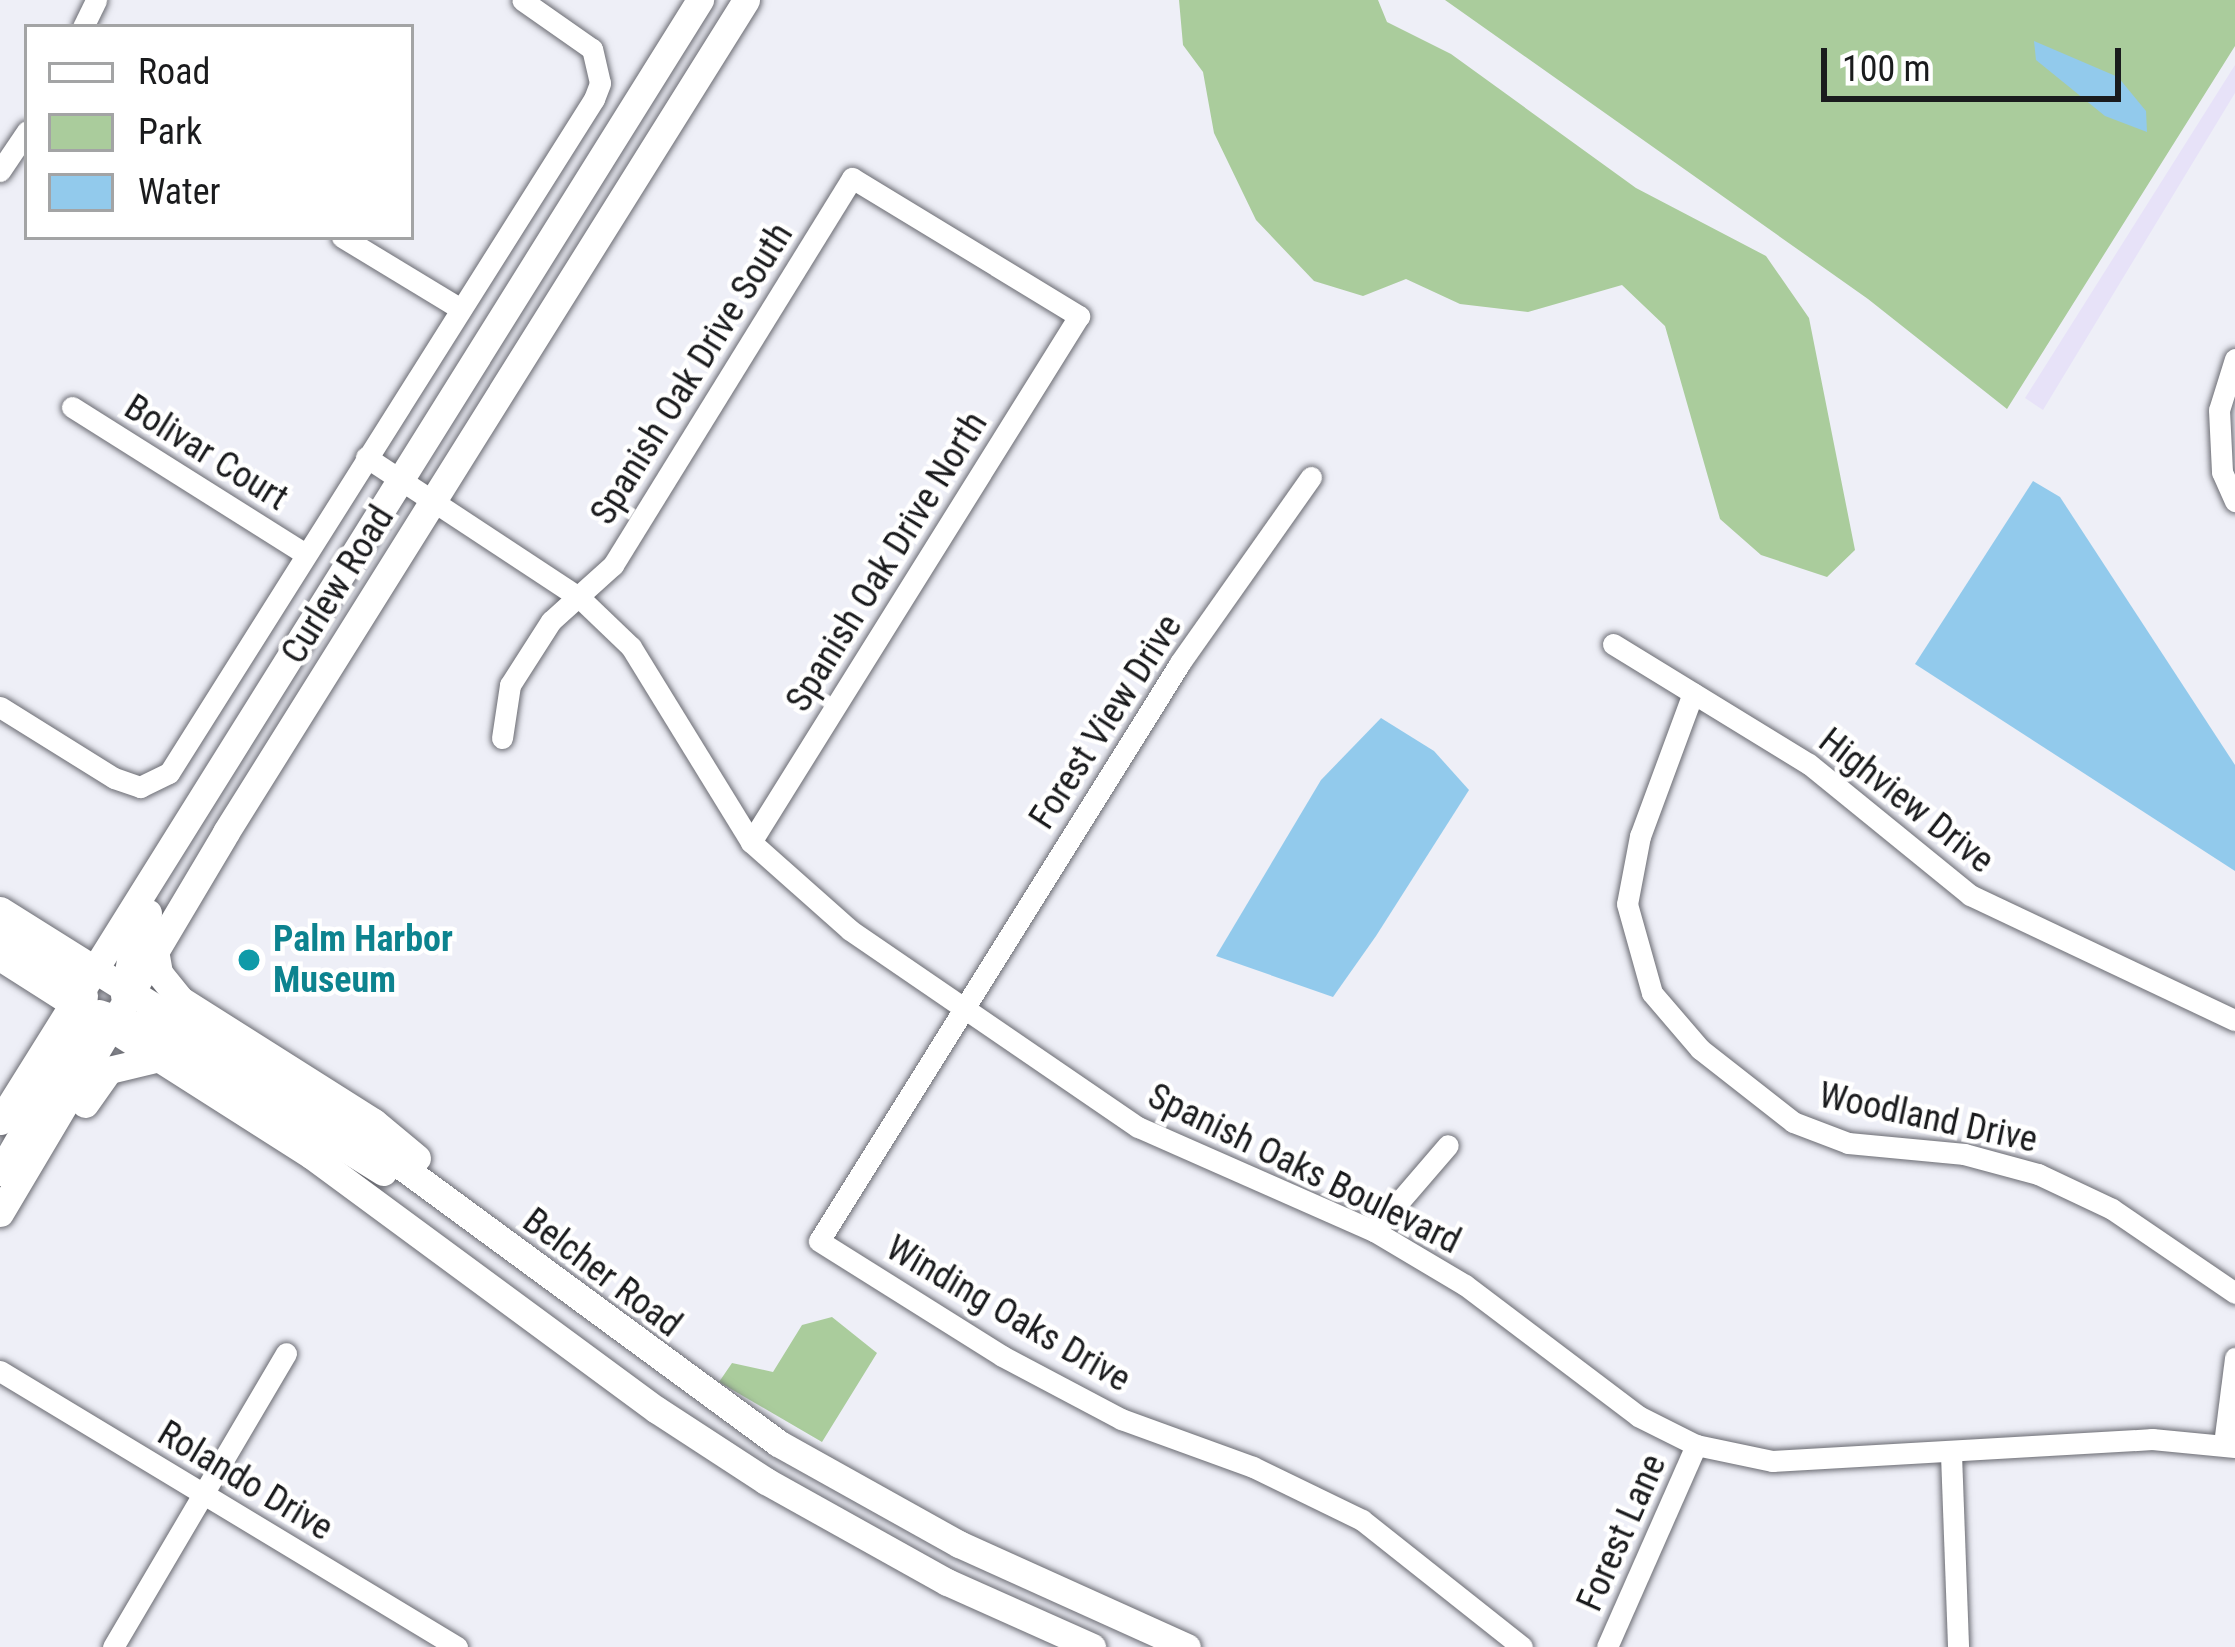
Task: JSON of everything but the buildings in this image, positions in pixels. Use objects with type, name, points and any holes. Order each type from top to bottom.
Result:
[{"type":"main road","name":"Curlew Road","points":[[0,1213],[102,995],[125,919],[700,0]]},
{"type":"main road","name":"Curlew Road","points":[[0,1121],[52,1036],[155,950],[746,0]]},
{"type":"main road","points":[[0,1172],[139,927],[259,736],[284,665]]},
{"type":"main road","points":[[0,892],[86,938],[125,919]]},
{"type":"main road","name":"Belcher Road","points":[[0,910],[61,946],[155,1059],[312,1156],[766,1481],[947,1582],[1093,1647]]},
{"type":"main road","points":[[0,938],[102,995]]},
{"type":"main road","points":[[155,950],[158,973],[181,1000],[374,1122],[500,1241]]},
{"type":"main road","name":"Belcher Road","points":[[0,958],[102,995],[363,1138],[683,1380],[875,1501],[1187,1647]]},
{"type":"main road","points":[[0,974],[33,996],[52,1036]]},
{"type":"main road","points":[[0,1232],[22,1212],[100,1078],[120,1064],[155,1059]]},
{"type":"street","points":[[0,706],[140,787],[169,773],[594,100],[600,65],[580,37],[522,0]]},
{"type":"street","points":[[0,171],[24,135]]},
{"type":"street","name":"Spanish Oak Drive North","points":[[751,842],[1078,316],[851,178]]},
{"type":"street","name":"Spanish Oak Drive South","points":[[502,738],[510,686],[551,621],[614,565],[851,178]]},
{"type":"street","points":[[347,240],[461,310]]},
{"type":"street","points":[[2235,359],[2219,410],[2222,472],[2235,501]]},
{"type":"street","name":"Bolivar Court","points":[[72,407],[305,554]]},
{"type":"street","name":"Spanish Oaks Boulevard","points":[[366,457],[581,598],[632,647],[751,842],[850,930],[1173,1147],[1374,1231],[1506,1312],[1639,1417],[1696,1445],[1772,1461],[2152,1439],[2230,1446]]},
{"type":"street","name":"Forest View Drive","points":[[962,1009],[1180,663],[1312,477]]},
{"type":"street","name":"Highview Drive","points":[[1613,644],[1809,764],[1970,896],[2235,1020]]},
{"type":"street","name":"Woodland Drive","points":[[1693,693],[1640,836],[1627,904],[1652,993],[1700,1049],[1792,1122],[1848,1143],[1964,1154],[2038,1174],[2112,1209],[2235,1293]]},
{"type":"street","name":"Winding Oaks Drive","points":[[962,1009],[819,1241],[1002,1356],[1121,1419],[1348,1512],[1522,1647]]},
{"type":"street","points":[[1374,1231],[1448,1145]]},
{"type":"street","points":[[113,1647],[286,1354]]},
{"type":"street","points":[[2230,1446],[2235,1358]]},
{"type":"street","name":"Rolando Drive","points":[[0,1371],[456,1647]]},
{"type":"street","name":"Forest Lane","points":[[1607,1647],[1696,1445]]},
{"type":"street","points":[[1951,1454],[1958,1647]]},
{"type":"shaded area","points":[[2235,65],[2235,93],[2043,410],[2025,398]]},
{"type":"green space","points":[[1179,0],[1378,0],[1387,22],[1451,54],[1636,188],[1766,256],[1809,318],[1855,550],[1827,577],[1761,555],[1720,519],[1665,326],[1622,285],[1528,312],[1460,304],[1406,279],[1363,296],[1314,281],[1256,220],[1214,133],[1203,72],[1183,45]]},
{"type":"green space","points":[[1445,0],[2235,0],[2235,46],[2007,409],[1868,299]]},
{"type":"green space","points":[[832,1317],[877,1353],[822,1442],[719,1382],[732,1363],[773,1372],[802,1325]]},
{"type":"water","points":[[2034,41],[2118,77],[2146,111],[2147,132],[2105,116],[2036,60]]},
{"type":"water","points":[[2033,481],[2060,497],[2235,765],[2235,871],[1915,664]]},
{"type":"water","points":[[1381,718],[1434,751],[1469,790],[1376,936],[1333,997],[1216,956],[1321,780]]},
{"type":"place","name":"Palm Harbor Museum","points":[[249,960]]}]
